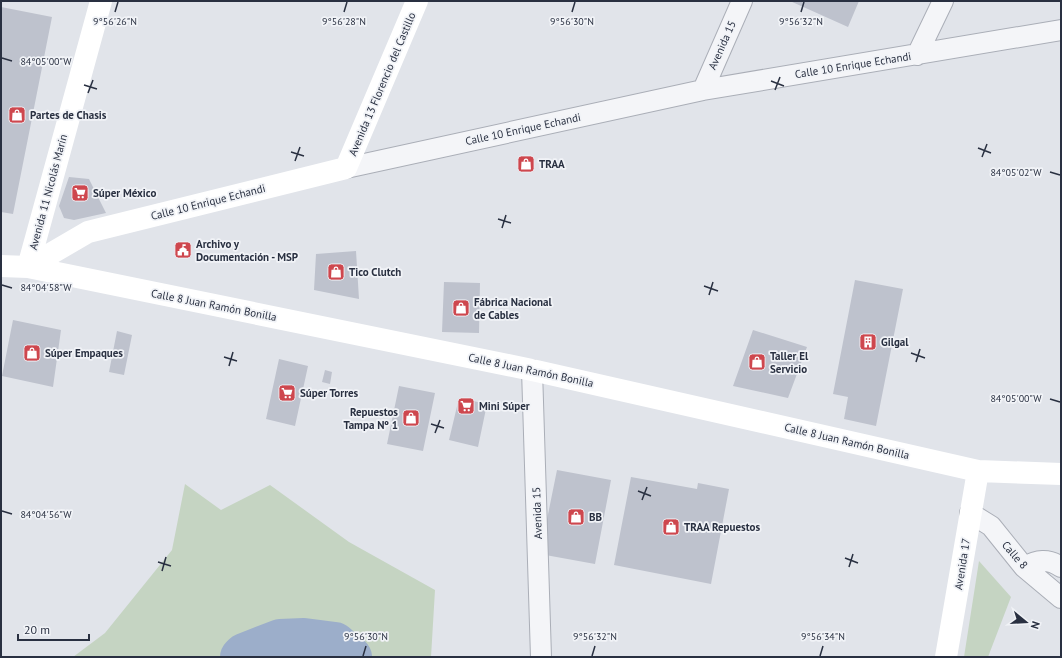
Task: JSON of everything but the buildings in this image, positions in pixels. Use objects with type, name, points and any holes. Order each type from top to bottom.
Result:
[{"type":"street","name":"Avenida 11 Nicolás Marín","points":[[28,266],[101,1]]},
{"type":"street","name":"Avenida 13 Florencio del Castillo","points":[[346,168],[417,1]]},
{"type":"street","name":"Avenida 15","points":[[703,90],[742,1]]},
{"type":"street","points":[[917,55],[943,1]]},
{"type":"street","name":"Calle 10 Enrique Echandi","points":[[28,266],[88,232],[346,168],[703,90],[1061,30]]},
{"type":"street","points":[[1,252],[28,266]]},
{"type":"street","name":"Calle 8 Juan Ramón Bonilla","points":[[1,266],[28,266],[532,370],[978,471],[1061,474]]},
{"type":"street","name":"Avenida 15","points":[[532,370],[541,657]]},
{"type":"street","name":"Avenida 17","points":[[946,657],[978,471]]},
{"type":"street","name":"Calle 8","points":[[970,513],[991,526],[1024,567],[1061,598]]},
{"type":"street","points":[[1024,567],[1037,560],[1056,564],[1061,567]]},
{"type":"green space","points":[[185,484],[221,510],[270,485],[349,542],[435,590],[431,657],[73,657],[105,633],[172,550]]},
{"type":"green space","points":[[979,561],[1011,597],[988,657],[964,657]]},
{"type":"waterway","points":[[241,657],[244,654],[280,640],[304,639],[335,643],[351,657]]},
{"type":"place","name":"Partes de Chasis","points":[[17,115]]},
{"type":"place","name":"TRAA","points":[[526,164]]},
{"type":"place","name":"Súper México","points":[[80,193]]},
{"type":"place","name":"Archivo y Documentación - MSP","points":[[183,250]]},
{"type":"place","name":"Tico Clutch","points":[[336,272]]},
{"type":"place","name":"Fábrica Nacional de Cables","points":[[461,308]]},
{"type":"place","name":"Gilgal","points":[[868,342]]},
{"type":"place","name":"Súper Empaques","points":[[32,353]]},
{"type":"place","name":"Taller El Servicio","points":[[757,362]]},
{"type":"place","name":"Súper Torres","points":[[287,393]]},
{"type":"place","name":"Mini Súper","points":[[466,406]]},
{"type":"place","name":"Repuestos Tampa Nº 1","points":[[411,418]]},
{"type":"place","name":"BB","points":[[576,517]]},
{"type":"place","name":"TRAA Repuestos","points":[[671,527]]}]
